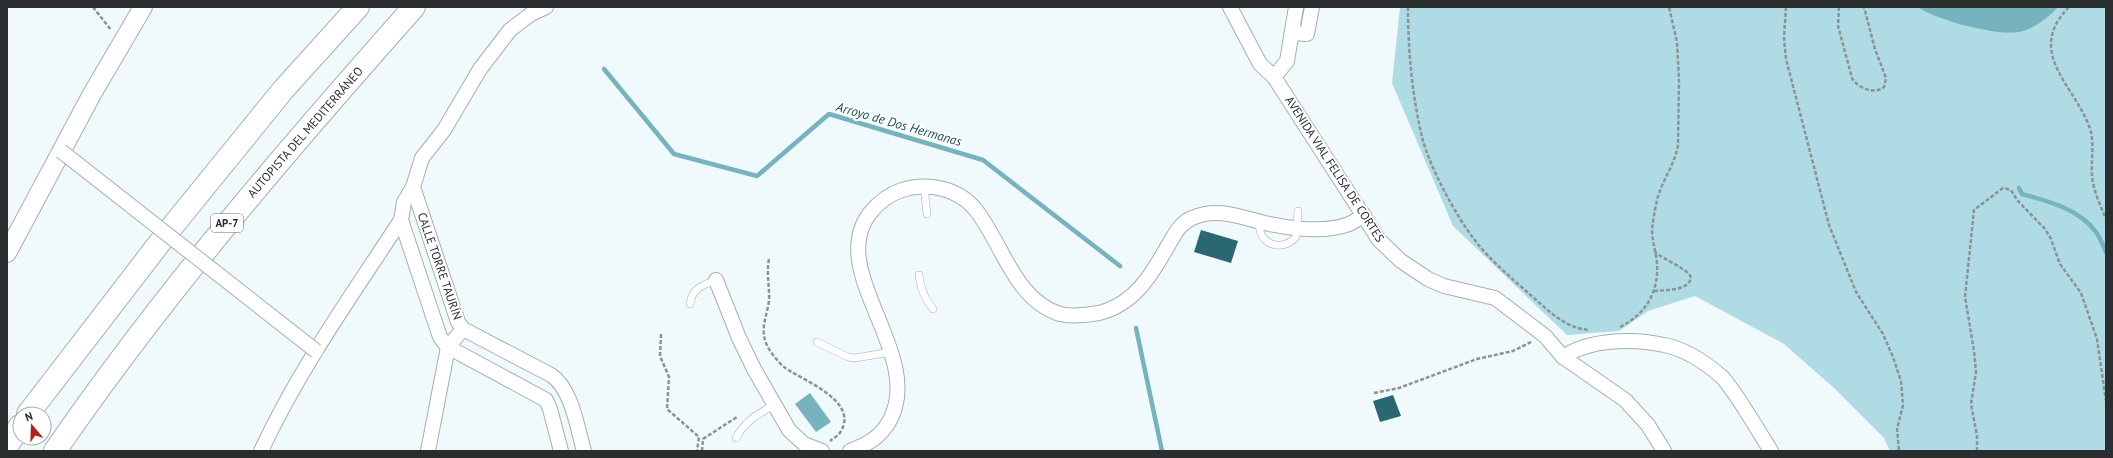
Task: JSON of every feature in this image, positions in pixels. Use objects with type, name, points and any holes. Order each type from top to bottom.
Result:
[{"type":"highway","points":[[34,406],[176,222],[283,90],[358,7]]},
{"type":"highway","name":"AUTOPISTA DEL MEDITERRÁNEO","points":[[56,451],[86,407],[225,226],[323,110],[414,7]]},
{"type":"street","points":[[7,252],[120,44],[143,7]]},
{"type":"street","points":[[261,451],[272,428],[316,351],[401,220],[404,202],[413,188],[422,158],[444,130],[480,69],[510,30],[531,14],[546,7]]},
{"type":"street","name":"AVENIDA VIAL FELISA DE CORTES","points":[[1230,7],[1260,64],[1274,77],[1364,214],[1379,240],[1402,261],[1428,279],[1444,286],[1495,298],[1545,336],[1563,356],[1625,400],[1648,425],[1664,451]]},
{"type":"street","points":[[1274,77],[1287,61],[1296,7]]},
{"type":"street","points":[[1292,33],[1307,34],[1312,7]]},
{"type":"street","points":[[61,151],[316,351]]},
{"type":"street","points":[[850,451],[867,445],[884,431],[898,402],[899,388],[891,352],[868,294],[860,263],[858,245],[865,220],[881,202],[901,190],[924,186],[947,190],[958,195],[976,210],[1014,276],[1034,298],[1046,307],[1060,314],[1085,316],[1110,310],[1132,297],[1149,278],[1179,227],[1192,218],[1209,214],[1226,213],[1260,222],[1318,230],[1349,224],[1364,214]]},
{"type":"street","name":"CALLE TORRE TAURÍN","points":[[413,188],[458,322],[463,329],[551,375],[562,384],[568,396],[584,451]]},
{"type":"street","name":"CALLE TORRE TAURÍN","points":[[401,220],[440,337],[448,347]]},
{"type":"street","points":[[716,280],[739,338],[754,369],[789,430],[804,444],[825,448]]},
{"type":"street","points":[[428,451],[448,347],[463,329]]},
{"type":"street","points":[[1563,356],[1575,349],[1594,345],[1629,342],[1665,345],[1695,357],[1723,378],[1746,409],[1771,451]]},
{"type":"street","points":[[448,347],[546,400],[550,409],[561,451]]},
{"type":"lane","points":[[924,186],[927,214]]},
{"type":"lane","points":[[1260,222],[1261,236],[1269,243],[1275,246],[1281,246],[1292,242],[1296,237],[1298,211]]},
{"type":"lane","points":[[919,275],[920,288],[925,300],[933,309]]},
{"type":"lane","points":[[690,304],[691,297],[698,287],[716,280]]},
{"type":"lane","points":[[817,342],[848,357],[855,358],[891,352]]},
{"type":"lane","points":[[736,438],[741,428],[749,419],[774,405]]},
{"type":"path","points":[[93,7],[120,44]]},
{"type":"path","points":[[1408,7],[1410,59],[1422,138],[1432,163],[1454,207],[1474,240],[1509,276],[1570,326],[1594,330]]},
{"type":"path","points":[[1619,327],[1630,322],[1647,307],[1654,291],[1657,264],[1652,230],[1656,203],[1678,145],[1679,80],[1677,42],[1669,7]]},
{"type":"path","points":[[1786,7],[1784,38],[1786,59],[1829,225],[1856,292],[1888,345],[1901,381],[1903,405],[1897,429],[1897,446],[1899,451]]},
{"type":"path","points":[[1839,7],[1838,26],[1852,78],[1856,84],[1870,91],[1878,91],[1884,87],[1886,78],[1875,49],[1864,7]]},
{"type":"path","points":[[2070,7],[2055,25],[2051,39],[2051,53],[2056,67],[2086,119],[2091,134],[2092,176],[2099,203],[2106,219]]},
{"type":"path","points":[[1977,451],[1977,436],[1971,404],[1976,372],[1965,297],[1971,223],[1974,210],[2003,188],[2011,190],[2017,200],[2045,229],[2051,239],[2060,264],[2081,293],[2097,339],[2106,401]]},
{"type":"path","points":[[1654,291],[1684,286],[1689,284],[1691,278],[1687,271],[1669,263],[1655,251]]},
{"type":"path","points":[[769,259],[766,272],[769,301],[764,318],[763,334],[766,344],[783,366],[829,394],[844,414],[844,425],[841,432],[831,440],[825,448]]},
{"type":"path","points":[[661,334],[660,356],[670,377],[667,409],[699,437],[697,451]]},
{"type":"path","points":[[1374,393],[1399,388],[1477,359],[1513,351],[1545,336]]},
{"type":"path","points":[[702,451],[703,439],[740,415]]},
{"type":"shaded area","points":[[1400,7],[2106,7],[2106,451],[1890,451],[1884,438],[1834,388],[1784,344],[1695,296],[1648,311],[1619,331],[1567,335],[1453,226],[1392,83]]},
{"type":"shaded area","points":[[1918,7],[2058,7],[2033,27],[2013,33],[1985,30],[1953,22]]},
{"type":"shaded area","points":[[810,393],[831,422],[816,432],[795,404]]},
{"type":"building","points":[[1201,230],[1238,241],[1231,263],[1194,252]]},
{"type":"building","points":[[1393,395],[1401,416],[1380,422],[1373,401]]},
{"type":"waterway","name":"Arroyo de Dos Hermanas","points":[[604,69],[674,154],[757,176],[829,114],[983,160],[1120,266]]},
{"type":"waterway","points":[[2019,188],[2022,194],[2052,203],[2081,217],[2096,232],[2106,252]]},
{"type":"waterway","name":"Arroyo de Dos Hermanas","points":[[1136,328],[1162,451]]}]
